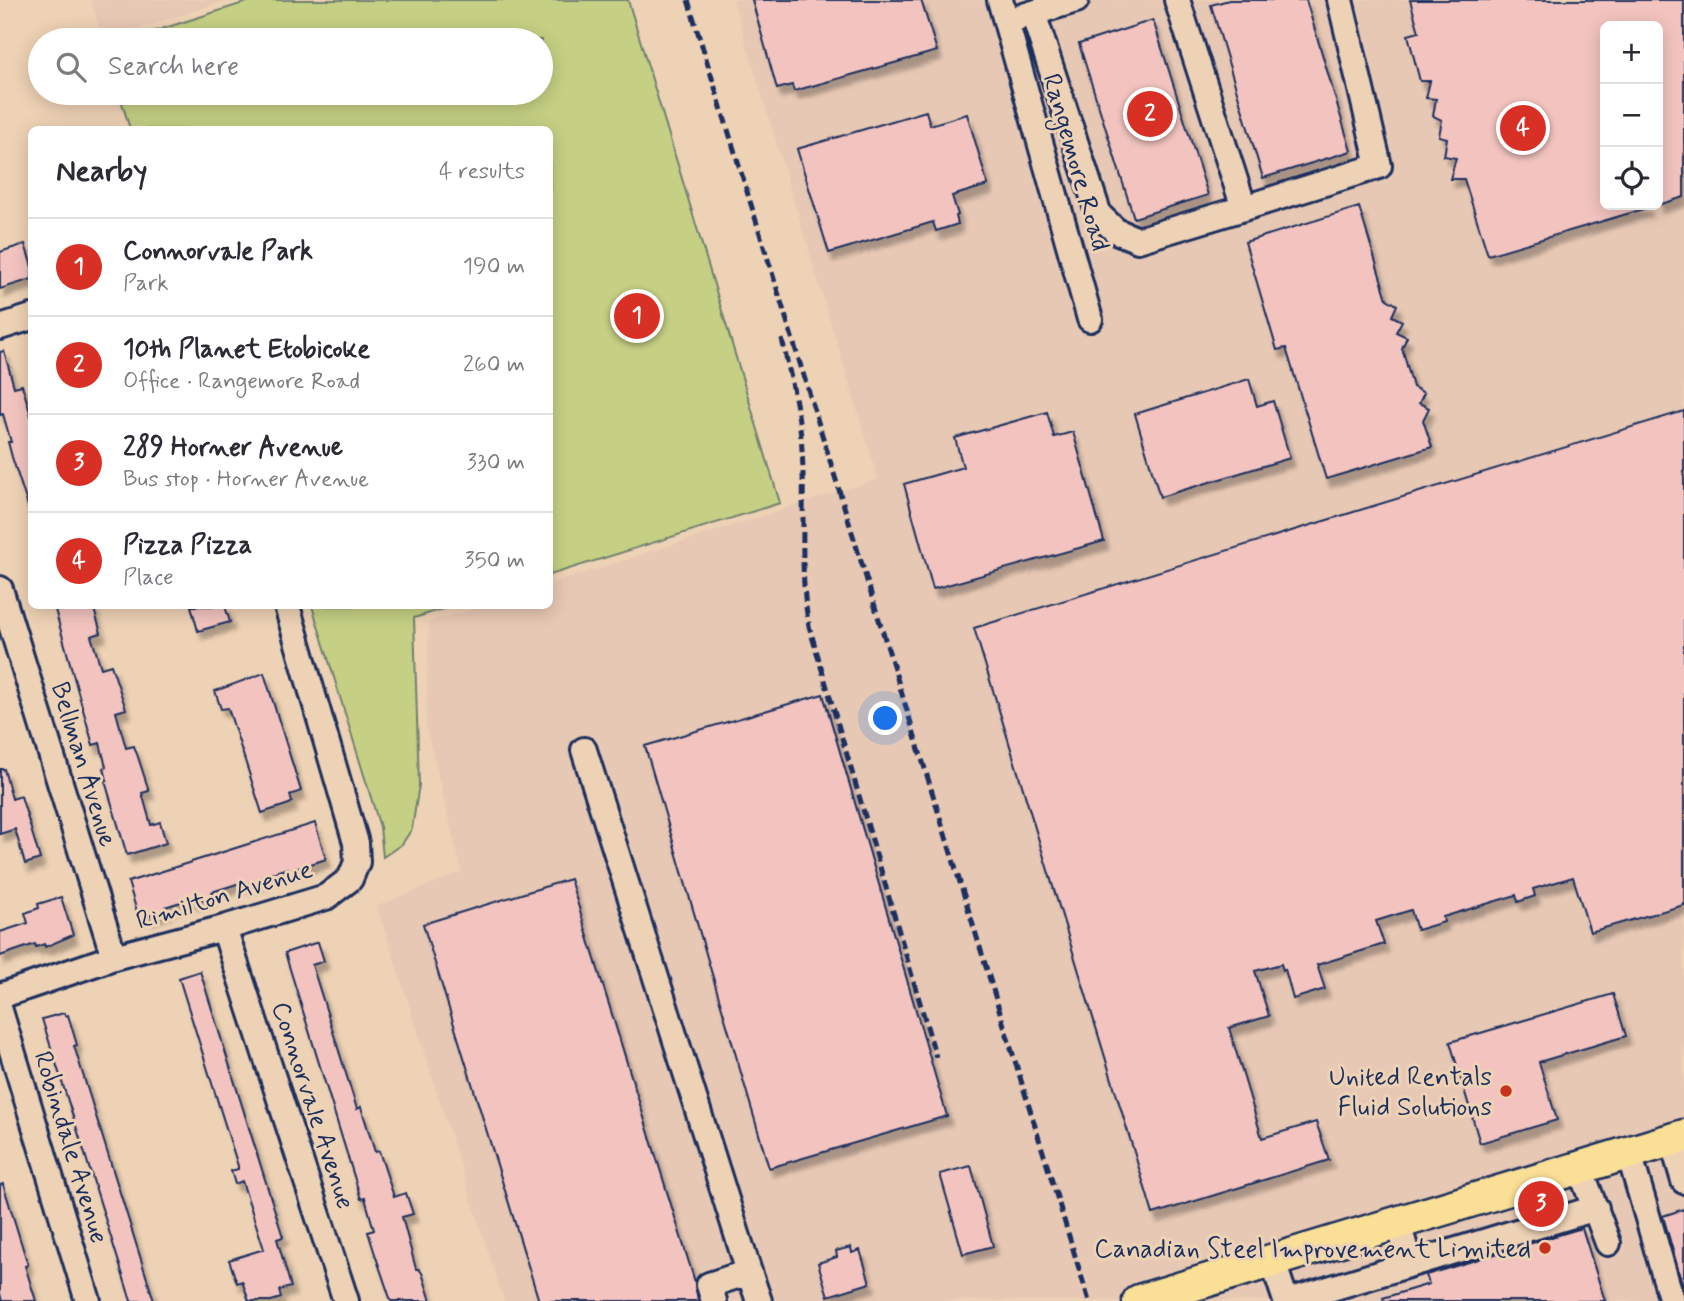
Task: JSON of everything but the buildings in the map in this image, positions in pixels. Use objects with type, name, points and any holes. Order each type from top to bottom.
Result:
[{"type":"main road","points":[[1139,1301],[1678,1138]]},
{"type":"street","points":[[1003,11],[1033,13],[1076,0]]},
{"type":"street","points":[[1177,0],[1244,208]]},
{"type":"street","points":[[1033,13],[1099,215],[1116,231],[1138,240],[1379,166],[1340,0]]},
{"type":"street","name":"Rangemore Road","points":[[1003,11],[1090,319]]},
{"type":"street","points":[[0,327],[28,318]]},
{"type":"street","name":"Bellman Avenue","points":[[0,589],[114,957]]},
{"type":"street","name":"Rimilton Avenue","points":[[0,996],[114,957],[326,897],[350,878],[357,862],[356,843],[288,609]]},
{"type":"street","points":[[584,750],[759,1301]]},
{"type":"street","name":"Connorvale Avenue","points":[[224,928],[346,1301]]},
{"type":"street","name":"Robindale Avenue","points":[[0,1011],[88,1301]]},
{"type":"street","points":[[1678,1138],[1684,1181]]},
{"type":"street","points":[[1629,1153],[1672,1301]]},
{"type":"street","points":[[1580,1168],[1608,1243]]},
{"type":"street","points":[[1273,1262],[1287,1301],[1596,1208]]},
{"type":"street","points":[[1398,1224],[1410,1264]]},
{"type":"street","points":[[714,1301],[709,1285],[749,1272]]},
{"type":"shaded area","points":[[91,0],[229,0],[140,28],[99,28]]},
{"type":"shaded area","points":[[733,0],[1684,0],[1684,1301],[504,1301],[377,906],[462,872],[426,727],[429,622],[472,609],[553,609],[553,583],[878,479]]},
{"type":"green space","points":[[253,0],[628,0],[780,503],[553,574],[553,126],[129,126],[123,105],[553,105],[553,28],[165,28]]},
{"type":"green space","points":[[313,609],[442,609],[414,618],[419,785],[412,829],[402,844],[383,857],[380,827]]},
{"type":"railway","points":[[688,0],[1089,1301]]},
{"type":"railway","points":[[782,339],[801,436],[803,560],[809,626],[936,1057]]},
{"type":"place","name":"10th Planet Etobicoke","points":[[1150,114]]},
{"type":"place","name":"Pizza Pizza","points":[[1523,128]]},
{"type":"place","name":"Connorvale Park","points":[[637,316]]},
{"type":"place","name":"United Rentals Fluid Solutions","points":[[1506,1091]]},
{"type":"place","name":"289 Horner Avenue","points":[[1541,1204]]},
{"type":"place","name":"Canadian Steel Improvement Limited","points":[[1545,1248]]}]
